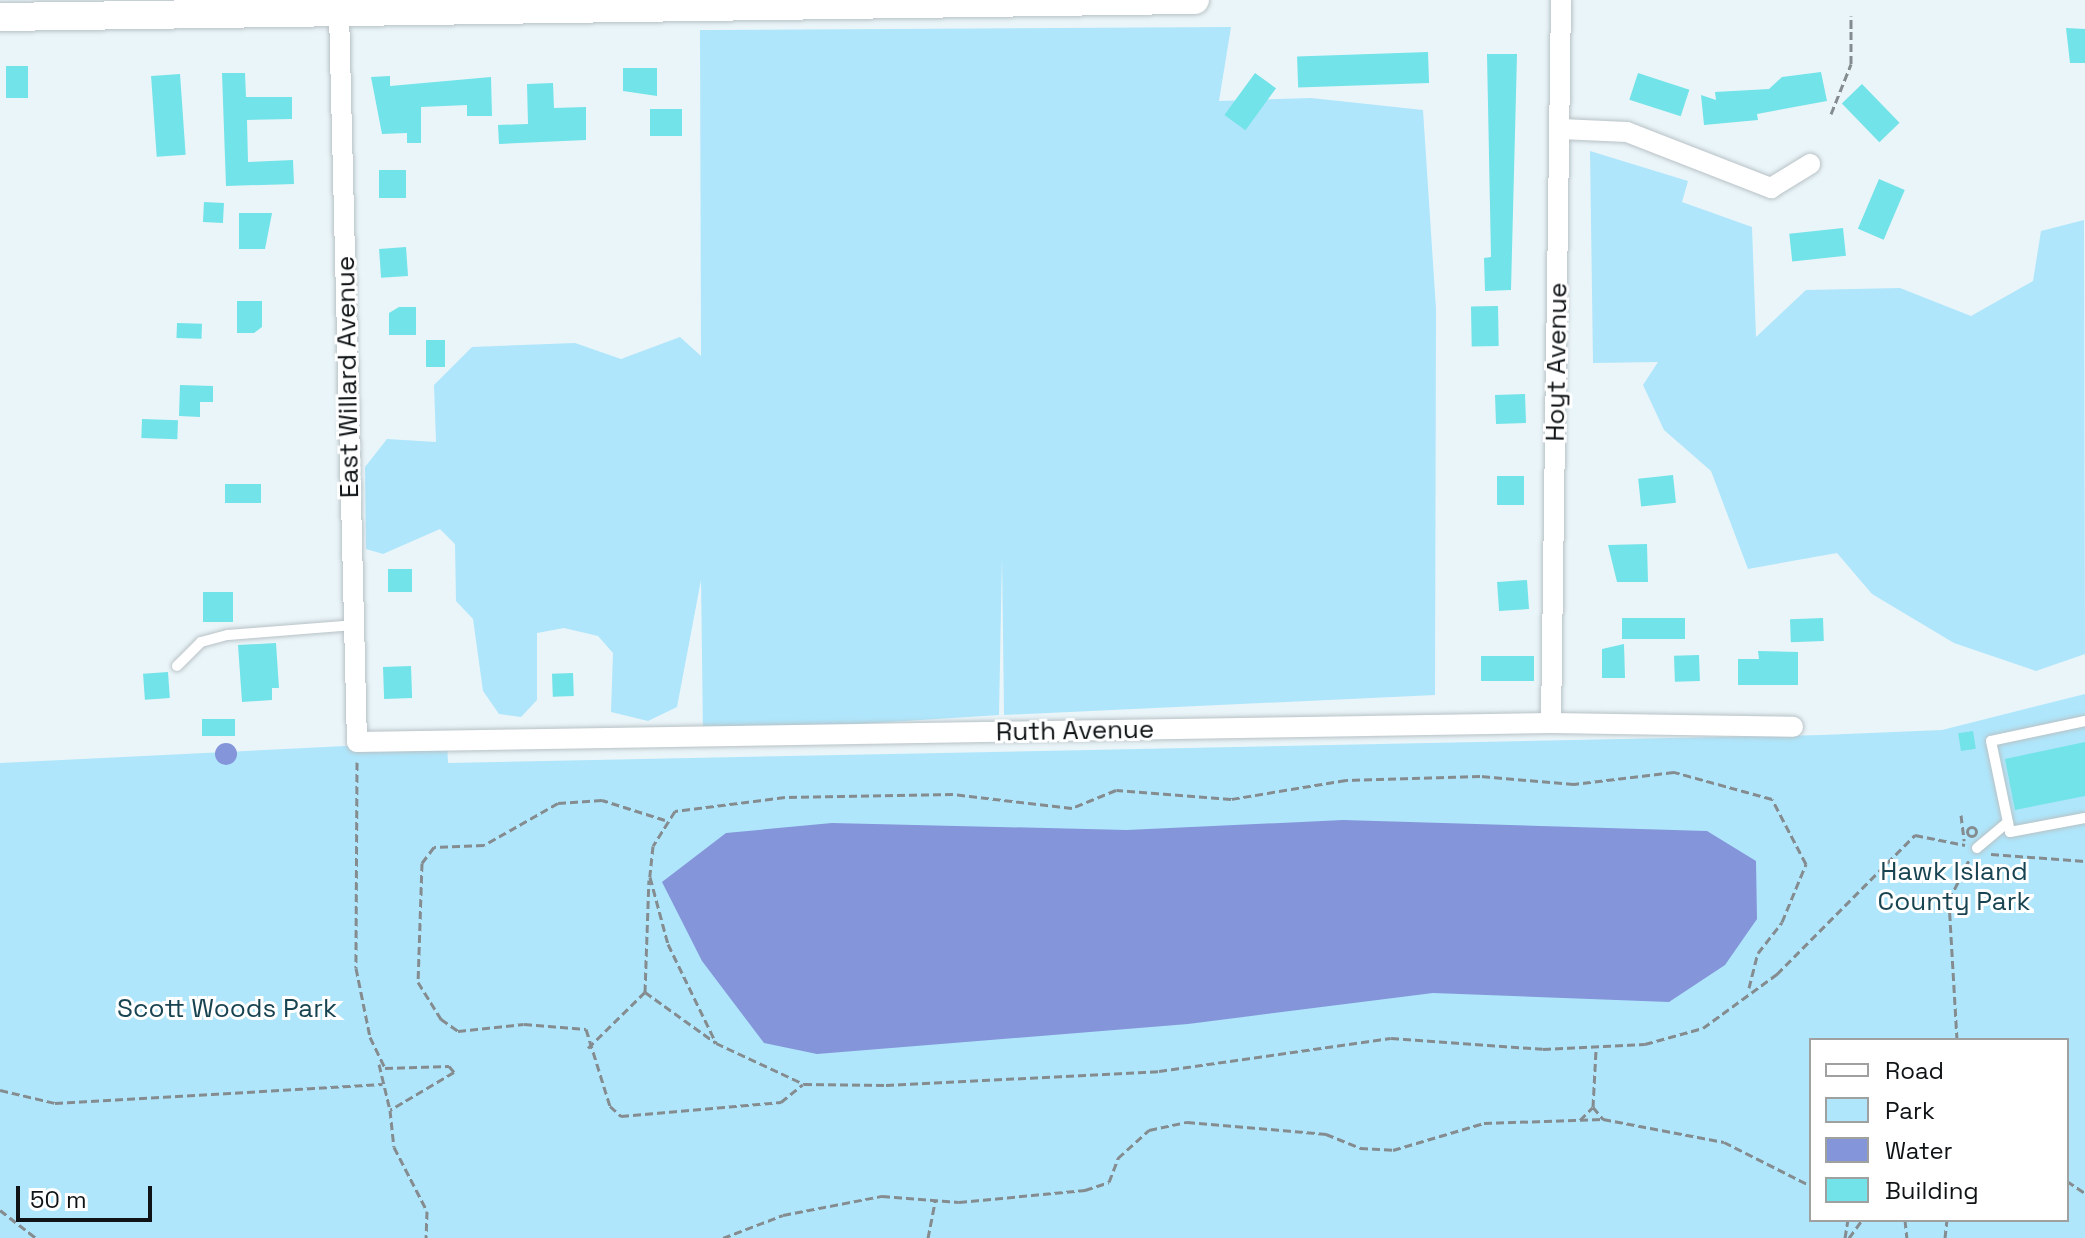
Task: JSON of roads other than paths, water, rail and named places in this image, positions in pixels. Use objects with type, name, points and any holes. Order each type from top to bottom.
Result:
[{"type":"street","points":[[0,17],[168,7],[256,7],[339,12],[1195,0]]},
{"type":"street","name":"Hoyt Avenue","points":[[1551,723],[1561,0]]},
{"type":"street","name":"East Willard Avenue","points":[[339,12],[357,742]]},
{"type":"street","points":[[1561,129],[1627,132],[1771,188],[1810,164]]},
{"type":"street","name":"Ruth Avenue","points":[[357,742],[1551,723],[1793,727]]},
{"type":"lane","points":[[177,666],[201,642],[228,635],[354,625]]},
{"type":"lane","points":[[2085,721],[1991,741],[2010,832],[2085,818]]},
{"type":"lane","points":[[1977,848],[2008,822]]},
{"type":"water","points":[[226,743],[234,746],[237,754],[234,762],[226,765],[218,762],[215,754],[218,746]]},
{"type":"water","points":[[1343,820],[1707,831],[1756,861],[1757,919],[1725,965],[1669,1002],[1433,993],[1188,1024],[817,1054],[764,1043],[702,961],[662,882],[726,833],[832,823],[1127,830]]},
{"type":"park label","name":"Hawk Island County Park","points":[[1954,887]]},
{"type":"park label","name":"Scott Woods Park","points":[[227,1009]]}]
